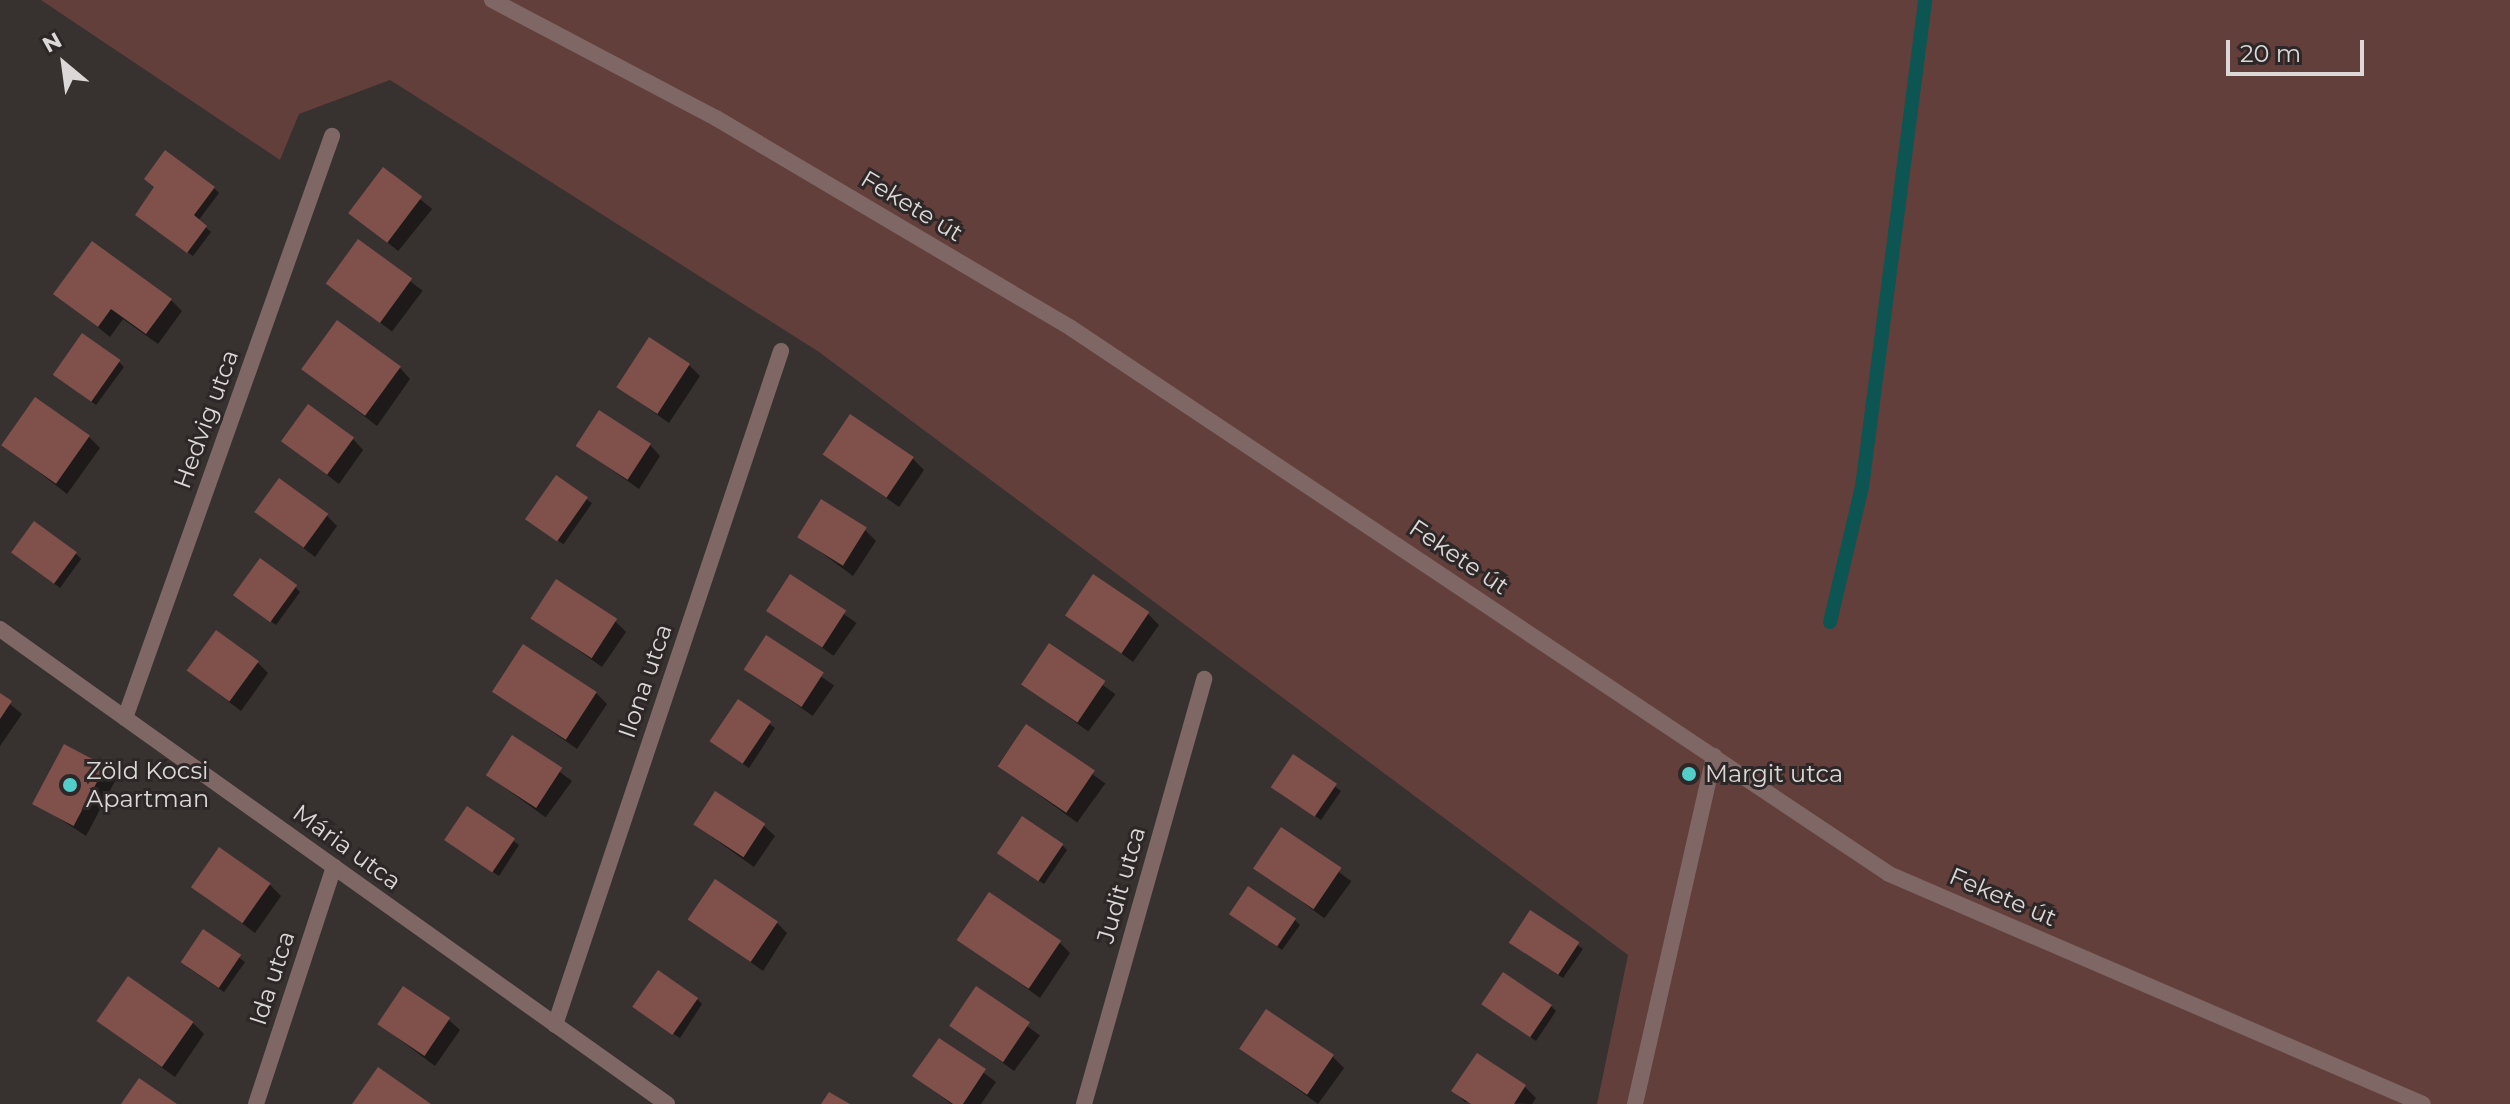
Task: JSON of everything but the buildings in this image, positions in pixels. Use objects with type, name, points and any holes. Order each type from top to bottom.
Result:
[{"type":"street","name":"Fekete út","points":[[492,0],[716,118],[1071,328],[1889,874],[2423,1104]]},
{"type":"street","name":"Hedvig utca","points":[[125,718],[332,136]]},
{"type":"street","name":"Ilona utca","points":[[555,1025],[781,351]]},
{"type":"street","name":"Mária utca","points":[[0,629],[667,1104]]},
{"type":"street","name":"Judit utca","points":[[1084,1104],[1204,679]]},
{"type":"street","points":[[1635,1104],[1714,756]]},
{"type":"street","name":"Ida utca","points":[[256,1104],[334,867]]},
{"type":"shaded area","points":[[41,0],[2510,0],[2510,1104],[1597,1104],[1628,955],[819,352],[390,80],[299,114],[280,160]]},
{"type":"waterway","points":[[1830,622],[1862,487],[1925,0]]},
{"type":"place","name":"Margit utca","points":[[1689,774]]},
{"type":"place","name":"Zöld Kocsi Apartman","points":[[70,785]]}]
